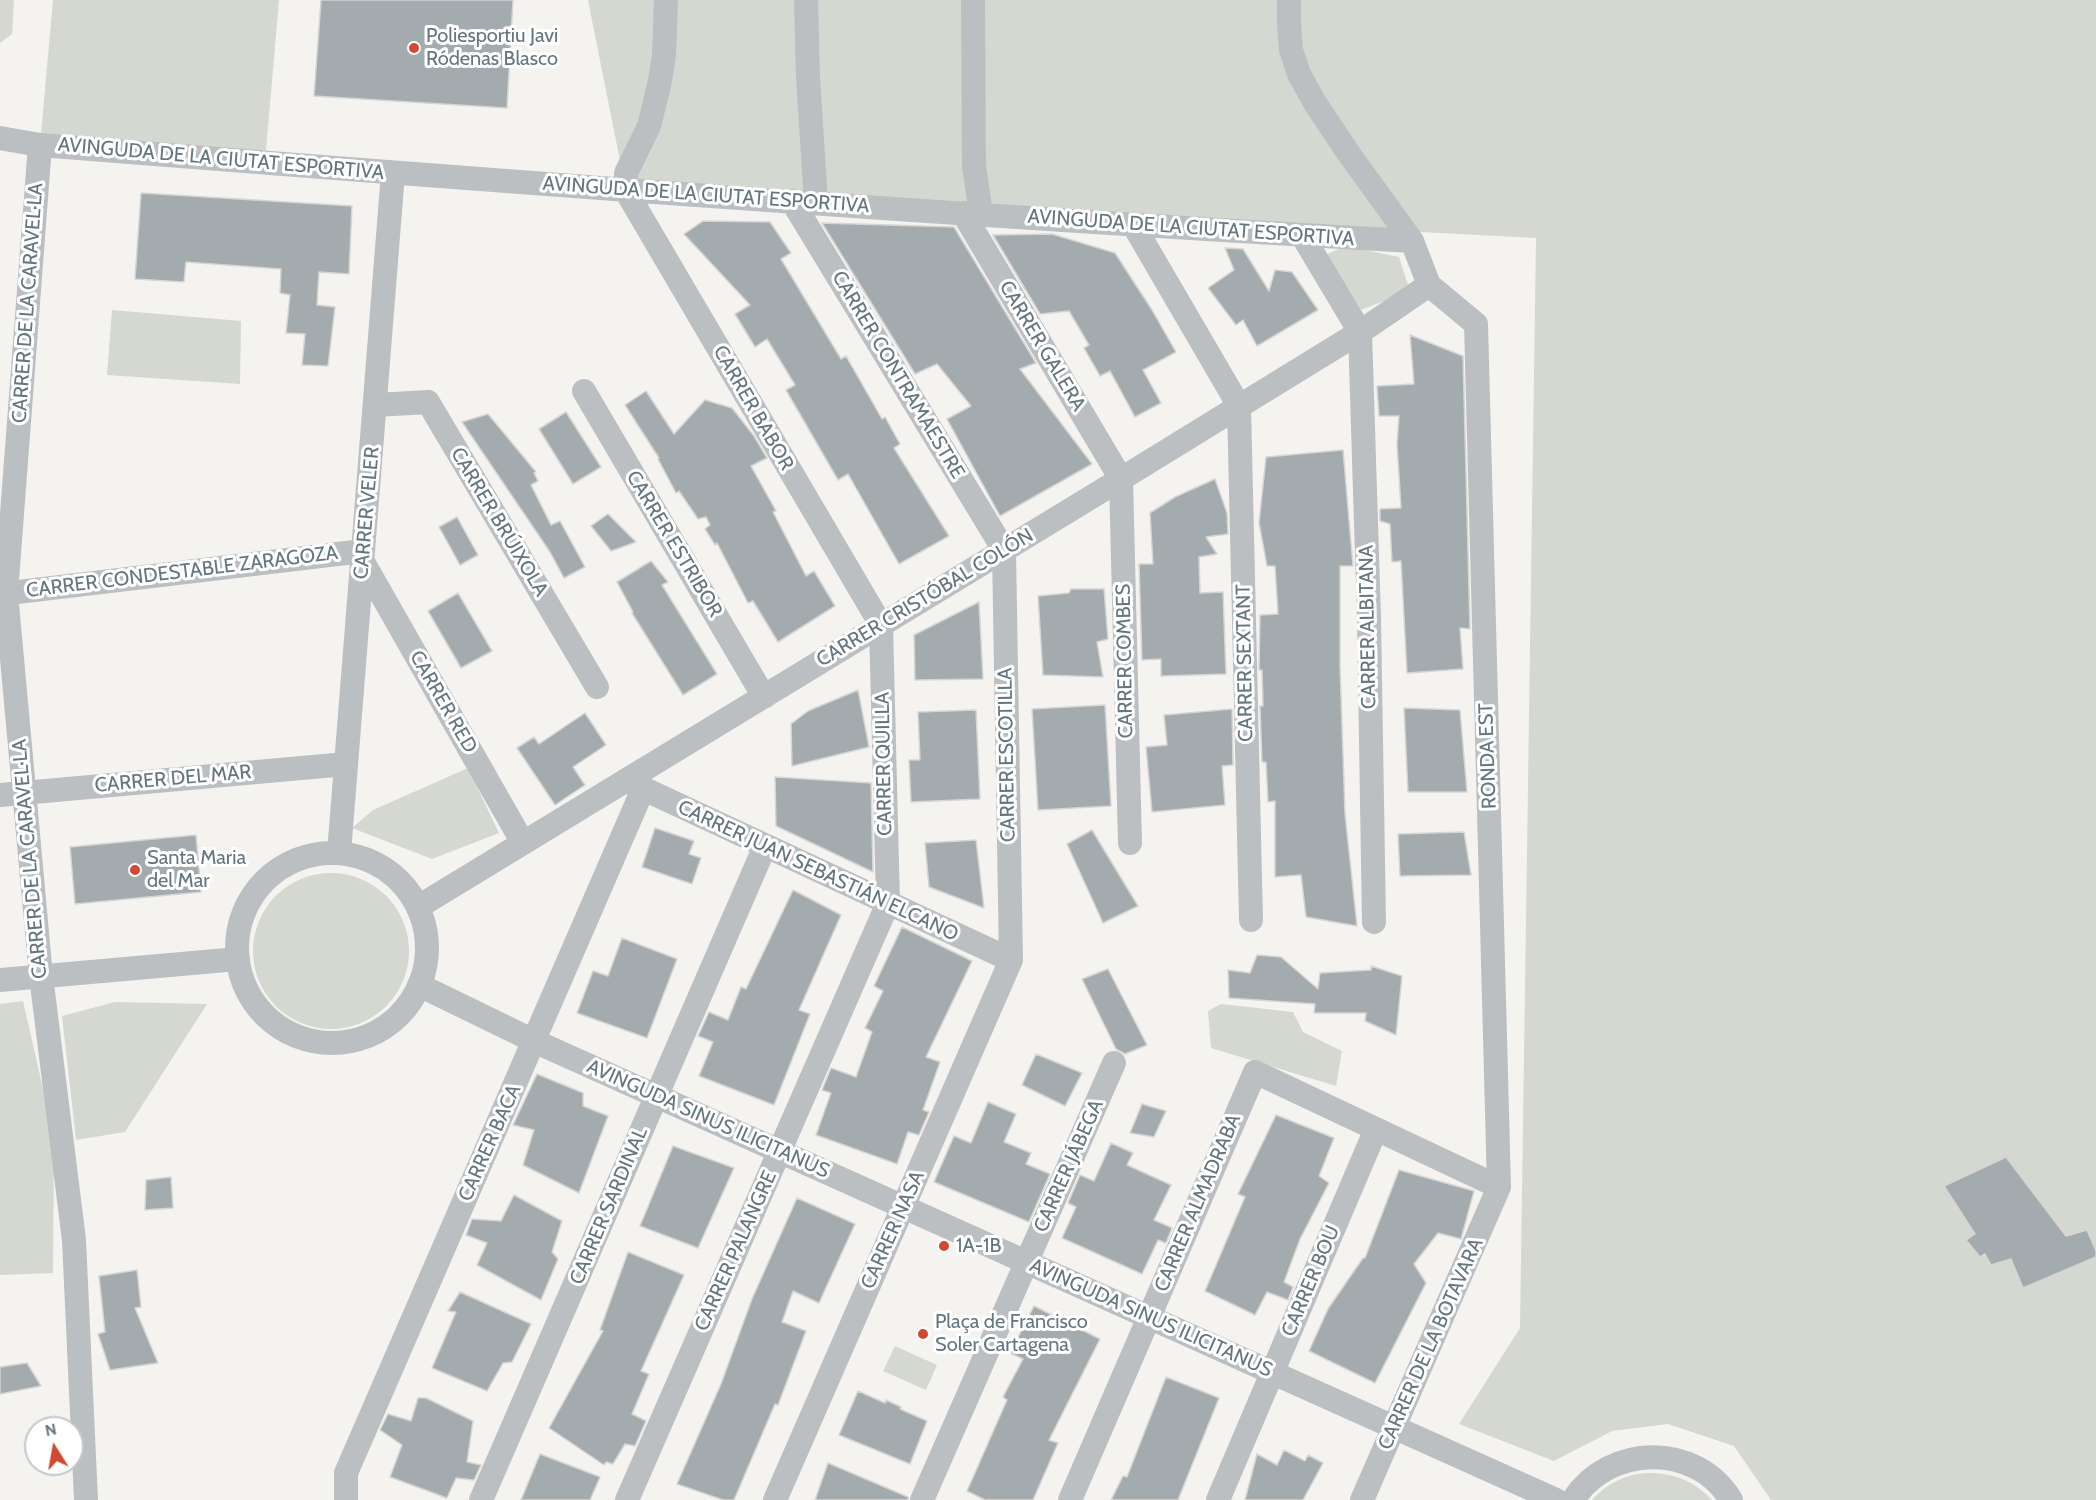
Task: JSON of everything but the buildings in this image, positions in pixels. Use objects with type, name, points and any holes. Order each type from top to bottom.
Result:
[{"type":"street","points":[[626,191],[626,173],[649,126],[660,81],[664,55],[666,0]]},
{"type":"street","points":[[806,0],[816,203]]},
{"type":"street","points":[[972,214],[973,0]]},
{"type":"street","points":[[1289,0],[1292,50],[1299,74],[1315,103],[1349,154],[1412,241],[1429,285]]},
{"type":"street","name":"AVINGUDA DE LA CIUTAT ESPORTIVA","points":[[0,138],[40,145],[626,191],[1134,226],[1412,241]]},
{"type":"street","name":"CARRER DE LA CARAVEL·LA","points":[[40,145],[9,447],[3,594],[41,976],[74,1240],[86,1500]]},
{"type":"street","name":"CARRER VELER","points":[[339,853],[393,172]]},
{"type":"street","name":"CARRER BABOR","points":[[626,191],[881,625]]},
{"type":"street","name":"CARRER CONTRAMAESTRE","points":[[792,201],[1004,550]]},
{"type":"street","name":"CARRER GALERA","points":[[972,214],[1120,479]]},
{"type":"street","points":[[1134,226],[1239,406]]},
{"type":"street","points":[[1302,235],[1360,332]]},
{"type":"street","name":"CARRER CRISTÓBAL COLÓN","points":[[418,907],[523,843],[635,785],[764,697],[1360,332],[1429,285]]},
{"type":"street","name":"RONDA EST","points":[[1429,285],[1476,324],[1499,1187]]},
{"type":"street","name":"CARRER ALBITANA","points":[[1360,332],[1369,618],[1374,922]]},
{"type":"street","name":"CARRER ESTRIBOR","points":[[584,391],[764,697]]},
{"type":"street","name":"CARRER BRÚIXOLA","points":[[376,405],[428,402],[597,687]]},
{"type":"street","name":"CARRER SEXTANT","points":[[1239,406],[1251,920]]},
{"type":"street","name":"CARRER COMBES","points":[[1120,479],[1130,843]]},
{"type":"street","name":"CARRER ESCOTILLA","points":[[1004,550],[1011,960]]},
{"type":"street","name":"CARRER CONDESTABLE ZARAGOZA","points":[[3,594],[363,556]]},
{"type":"street","name":"CARRER RED","points":[[363,556],[523,843]]},
{"type":"street","name":"CARRER QUILLA","points":[[881,625],[888,903]]},
{"type":"street","name":"CARRER DEL MAR","points":[[0,795],[346,764]]},
{"type":"street","name":"CARRER JUAN SEBASTIÁN ELCANO","points":[[635,785],[1011,960]]},
{"type":"street","name":"CARRER BACA","points":[[346,1500],[346,1473],[534,1041],[635,785]]},
{"type":"street","name":"CARRER SARDINAL","points":[[481,1500],[765,846]]},
{"type":"street","points":[[324,853],[339,853],[363,858],[386,869],[399,880],[418,907],[423,920],[427,946],[424,972],[404,1009],[382,1028],[355,1039],[326,1042],[298,1035],[267,1016],[253,1000],[246,987],[238,959],[239,929],[243,915],[250,901],[269,877],[281,868],[302,858],[324,853]]},
{"type":"street","name":"CARRER PALANGRE","points":[[627,1500],[888,903]]},
{"type":"street","points":[[0,980],[238,959]]},
{"type":"street","name":"CARRER NASA","points":[[775,1500],[1011,960]]},
{"type":"street","name":"AVINGUDA SINUS ILICITANUS","points":[[419,985],[534,1041],[1556,1500]]},
{"type":"street","name":"CARRER JÁBEGA","points":[[922,1500],[1114,1063]]},
{"type":"street","name":"CARRER ALMADRABA","points":[[1070,1500],[1255,1072],[1376,1129]]},
{"type":"street","points":[[1376,1129],[1499,1187]]},
{"type":"street","name":"CARRER BOU","points":[[1218,1500],[1376,1129]]},
{"type":"street","name":"CARRER DE LA BOTAVARA","points":[[1362,1500],[1499,1187]]},
{"type":"street","points":[[1573,1500],[1587,1482],[1611,1466],[1624,1461],[1653,1456],[1682,1461],[1695,1467],[1719,1484],[1731,1500]]},
{"type":"shaded area","points":[[0,0],[14,0],[12,34],[0,43]]},
{"type":"shaded area","points":[[53,0],[279,0],[265,162],[40,145]]},
{"type":"shaded area","points":[[588,0],[2096,0],[2096,1500],[1771,1500],[1734,1446],[1668,1424],[1612,1431],[1554,1461],[1459,1424],[1520,1328],[1536,238],[626,191]]},
{"type":"shaded area","points":[[1345,246],[1399,257],[1410,291],[1361,310],[1323,256]]},
{"type":"shaded area","points":[[112,310],[241,321],[240,384],[107,375]]},
{"type":"shaded area","points":[[468,768],[499,833],[432,859],[352,828],[373,810]]},
{"type":"shaded area","points":[[331,873],[346,874],[361,879],[386,896],[403,921],[408,936],[408,966],[403,981],[386,1006],[361,1023],[346,1028],[331,1029],[316,1028],[301,1023],[276,1006],[259,981],[254,966],[253,951],[254,936],[259,921],[276,896],[301,879],[316,874]]},
{"type":"shaded area","points":[[23,1001],[54,1137],[53,1273],[0,1275],[0,1004]]},
{"type":"shaded area","points":[[115,1002],[207,1004],[125,1132],[76,1140],[62,1016]]},
{"type":"shaded area","points":[[1221,1004],[1293,1012],[1303,1032],[1342,1051],[1336,1086],[1211,1048],[1208,1011]]},
{"type":"shaded area","points":[[895,1346],[937,1365],[926,1390],[883,1371]]},
{"type":"shaded area","points":[[1642,1473],[1684,1480],[1699,1488],[1712,1500],[1592,1500],[1618,1480]]},
{"type":"place","name":"Poliesportiu Javi Ródenas Blasco","points":[[414,48]]},
{"type":"place","name":"Santa Maria del Mar","points":[[135,870]]},
{"type":"place","name":"1A-1B","points":[[944,1246]]},
{"type":"place","name":"Plaça de Francisco Soler Cartagena","points":[[923,1334]]}]
